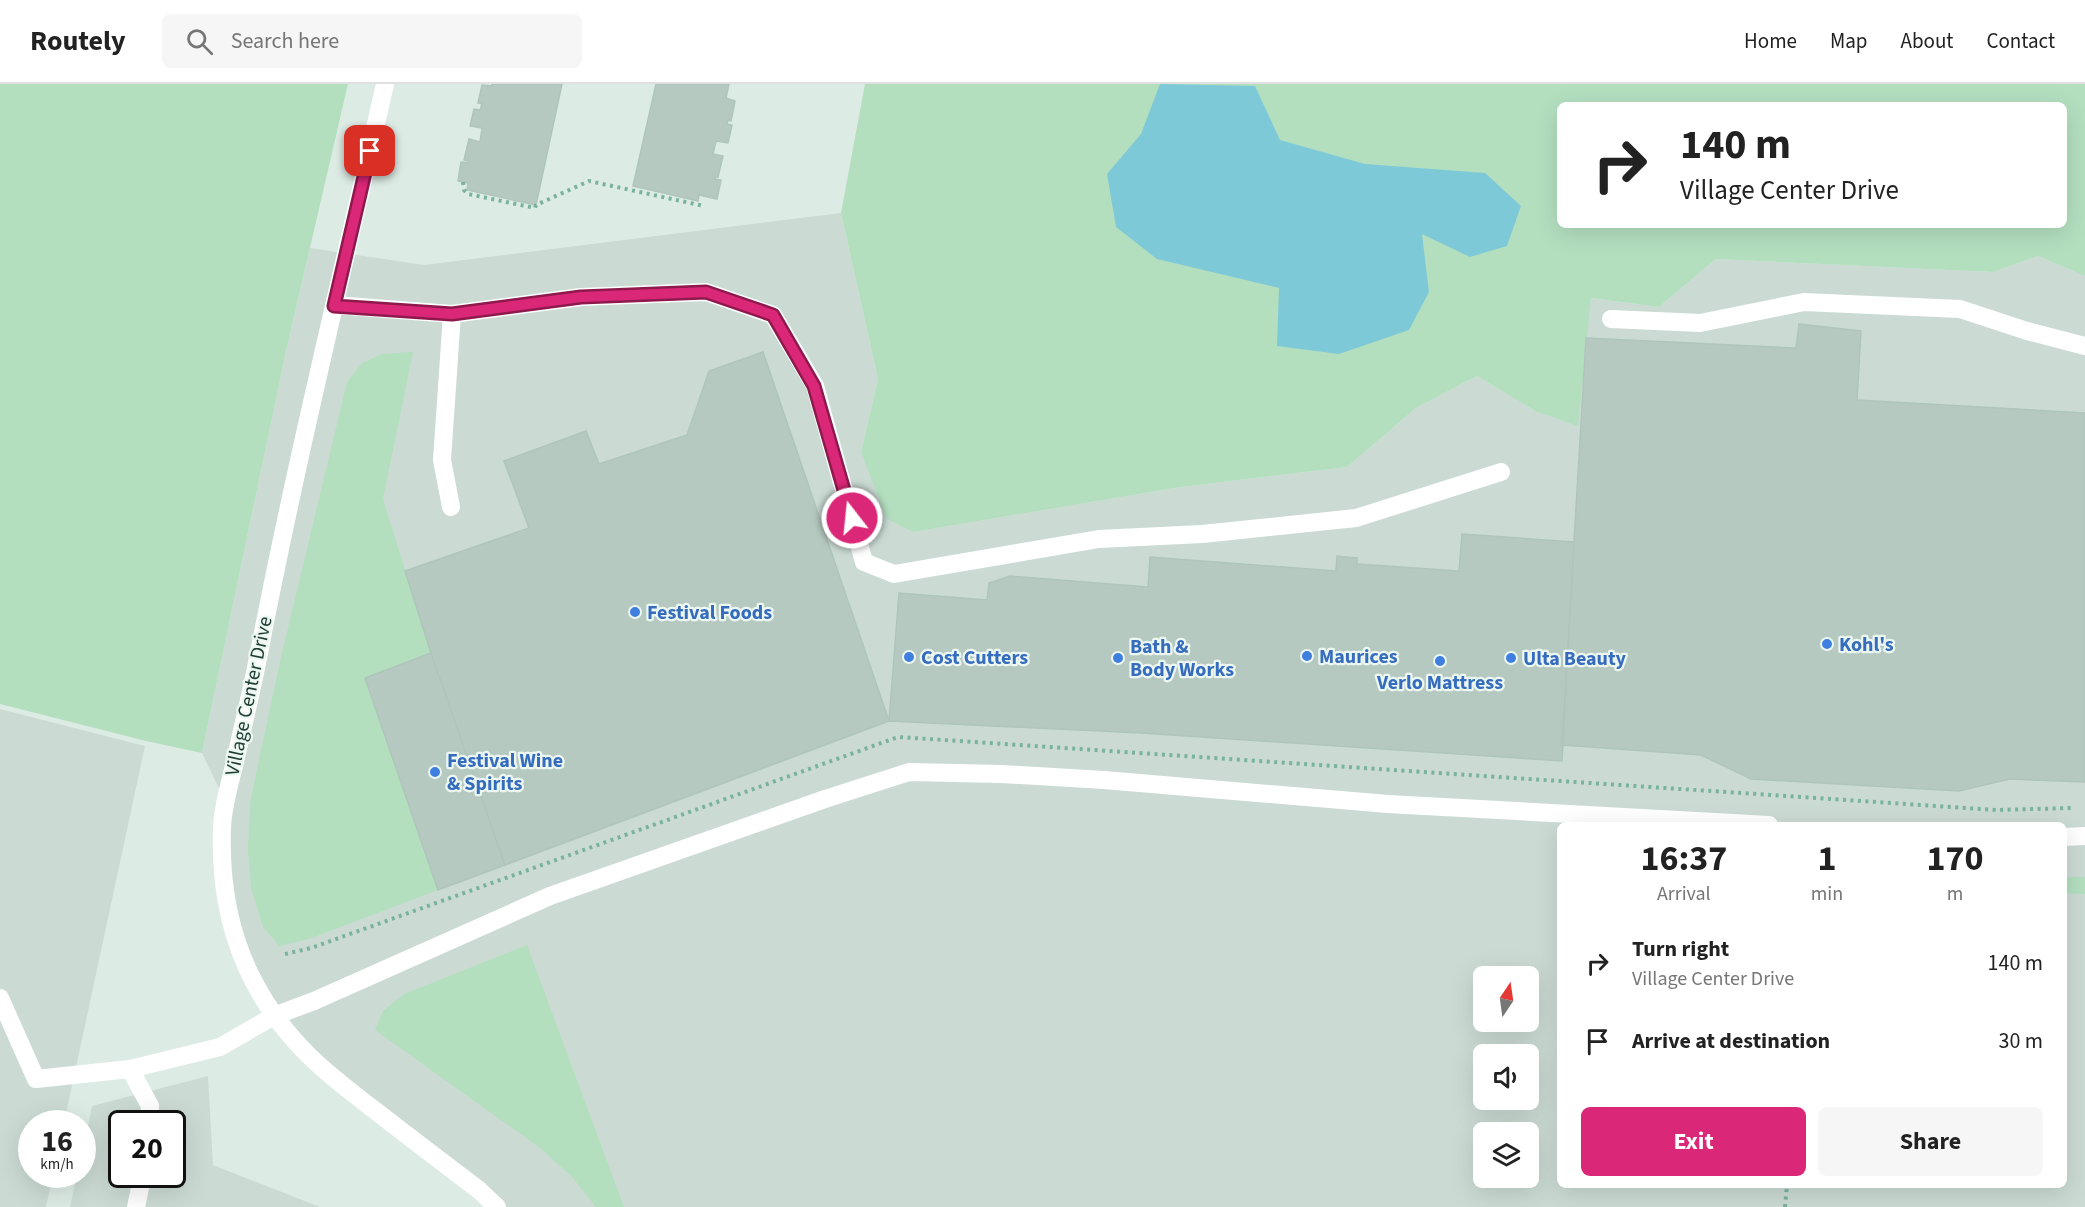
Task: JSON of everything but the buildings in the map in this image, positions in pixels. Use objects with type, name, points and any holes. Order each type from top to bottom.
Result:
[{"type":"street","name":"Village Center Drive","points":[[385,84],[334,306],[222,823],[222,864],[226,904],[237,944],[253,981],[274,1016],[299,1048],[329,1076],[479,1190],[497,1207]]},
{"type":"street","points":[[334,306],[452,314],[581,297],[706,292],[773,315],[814,386],[864,562],[894,574],[1099,539],[1202,534],[1356,518],[1501,472]]},
{"type":"street","points":[[1611,319],[1700,323],[1804,302],[1960,309],[2027,331],[2085,346]]},
{"type":"street","points":[[451,507],[442,460],[452,314]]},
{"type":"street","points":[[0,998],[36,1079],[130,1070],[220,1047],[274,1016],[314,1001],[550,896],[825,799],[909,772],[1093,779],[1388,804],[1715,822]]},
{"type":"street","points":[[2067,837],[2085,836]]},
{"type":"street","points":[[130,1070],[150,1110]]},
{"type":"street","points":[[136,1207],[140,1188]]},
{"type":"path","points":[[464,182],[464,190],[468,194],[535,208],[536,205],[589,181],[704,206]]},
{"type":"path","points":[[1785,1207],[1787,1188]]},
{"type":"shaded area","points":[[841,213],[878,379],[861,452],[913,532],[1181,487],[1347,467],[1416,408],[1477,376],[1535,411],[1586,338],[1591,298],[1659,307],[1716,259],[1993,272],[2038,256],[2085,276],[2085,1207],[497,1207],[299,1048],[237,944],[225,801],[202,753],[286,351],[310,248],[424,265]]},
{"type":"shaded area","points":[[0,709],[145,746],[67,1110],[18,1110],[18,1188],[50,1188],[46,1207],[0,1207]]},
{"type":"shaded area","points":[[208,1076],[213,1165],[320,1207],[70,1207],[74,1188],[96,1188],[96,1110],[91,1110],[92,1106]]},
{"type":"green space","points":[[0,84],[348,84],[286,351],[202,753],[0,704]]},
{"type":"green space","points":[[865,84],[2085,84],[2085,276],[2038,256],[1993,272],[1716,259],[1659,307],[1591,298],[1578,426],[1535,411],[1477,376],[1416,408],[1347,467],[1181,487],[913,532],[887,519],[861,452],[878,379],[841,213]]},
{"type":"green space","points":[[413,352],[383,499],[431,653],[365,679],[438,890],[309,939],[279,946],[263,927],[251,888],[248,850],[250,802],[281,657],[347,382],[362,363],[382,354]]},
{"type":"green space","points":[[2067,877],[2085,877],[2085,894],[2067,893]]},
{"type":"green space","points":[[527,945],[624,1207],[596,1207],[571,1176],[540,1148],[375,1030],[383,1011],[404,994]]},
{"type":"water","points":[[1160,84],[1255,86],[1280,140],[1365,164],[1485,173],[1521,206],[1507,246],[1470,257],[1422,234],[1429,292],[1409,330],[1339,354],[1277,346],[1279,288],[1157,259],[1116,227],[1107,174],[1141,134]]},
{"type":"place","name":"Festival Foods","points":[[635,612]]},
{"type":"place","name":"Kohl's","points":[[1827,644]]},
{"type":"place","name":"Maurices","points":[[1307,656]]},
{"type":"place","name":"Cost Cutters","points":[[909,657]]},
{"type":"place","name":"Bath & Body Works","points":[[1118,658]]},
{"type":"place","name":"Ulta Beauty","points":[[1511,658]]},
{"type":"place","name":"Verlo Mattress","points":[[1440,661]]},
{"type":"place","name":"Festival Wine & Spirits","points":[[435,772]]},
{"type":"route","points":[[370,151],[334,306],[452,314],[581,297],[706,292],[773,315],[814,386],[852,518]]}]
